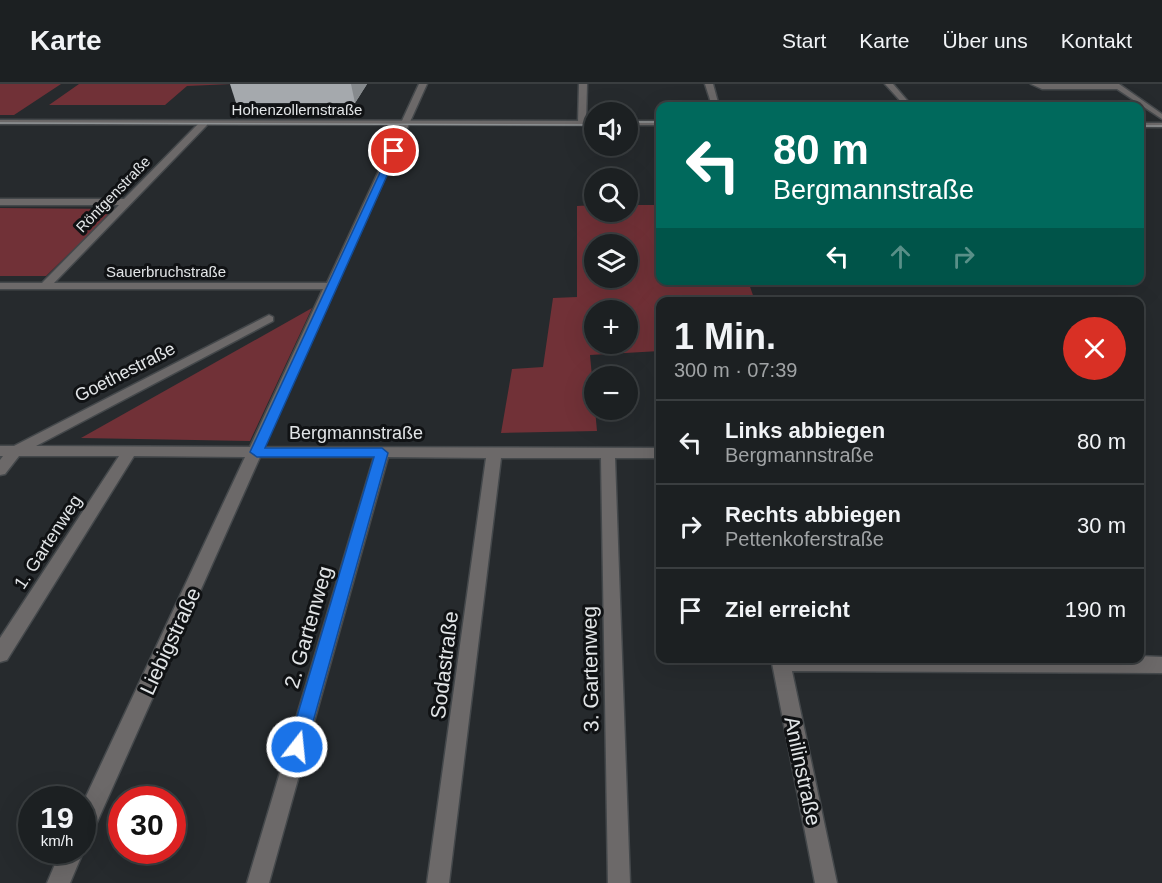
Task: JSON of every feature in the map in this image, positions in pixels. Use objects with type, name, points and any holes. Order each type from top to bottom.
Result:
[{"type":"street","name":"Liebigstraße","points":[[96,800],[257,452],[423,84]]},
{"type":"street","points":[[582,123],[583,84]]},
{"type":"street","points":[[709,84],[715,102]]},
{"type":"street","points":[[889,84],[905,102]]},
{"type":"street","points":[[1035,84],[1042,87],[1116,86],[1140,102]]},
{"type":"street","points":[[1144,105],[1162,117]]},
{"type":"street","name":"Hohenzollernstraße","points":[[0,122],[582,123]]},
{"type":"street","name":"Röntgenstraße","points":[[45,286],[204,123]]},
{"type":"street","points":[[638,123],[656,123]]},
{"type":"street","points":[[1144,125],[1162,125]]},
{"type":"street","points":[[0,202],[127,202]]},
{"type":"street","name":"Sauerbruchstraße","points":[[0,286],[332,286]]},
{"type":"street","name":"Goethestraße","points":[[0,460],[8,451],[269,319]]},
{"type":"street","points":[[0,470],[8,451]]},
{"type":"street","name":"Bergmannstraße","points":[[8,451],[656,453]]},
{"type":"street","name":"1. Gartenweg","points":[[0,654],[129,452]]},
{"type":"street","name":"2. Gartenweg","points":[[258,883],[382,453]]},
{"type":"street","name":"Sodastraße","points":[[438,883],[494,453]]},
{"type":"street","name":"3. Gartenweg","points":[[608,453],[619,883]]},
{"type":"street","name":"Anilinstraße","points":[[780,663],[826,883]]},
{"type":"street","points":[[971,663],[1162,665]]},
{"type":"street","points":[[58,883],[67,864]]},
{"type":"shaded area","points":[[0,84],[61,84],[14,115],[0,115]]},
{"type":"shaded area","points":[[79,84],[232,84],[187,86],[165,105],[49,105]]},
{"type":"shaded area","points":[[638,205],[656,205],[656,285],[749,285],[754,297],[656,297],[656,351],[638,352],[638,300],[584,300],[584,354],[608,354],[590,355],[591,366],[584,366],[584,420],[596,420],[597,431],[501,433],[512,369],[543,367],[553,298],[577,297],[577,206],[584,206],[584,222],[638,222]]},
{"type":"shaded area","points":[[0,208],[115,209],[46,276],[0,276]]},
{"type":"shaded area","points":[[312,308],[250,441],[81,438]]},
{"type":"tram line","points":[[638,122],[656,122]]},
{"type":"tram line","points":[[0,123],[584,125]]},
{"type":"tram line","points":[[1144,126],[1162,126]]},
{"type":"route","points":[[297,747],[382,453],[257,452],[394,151]]}]
